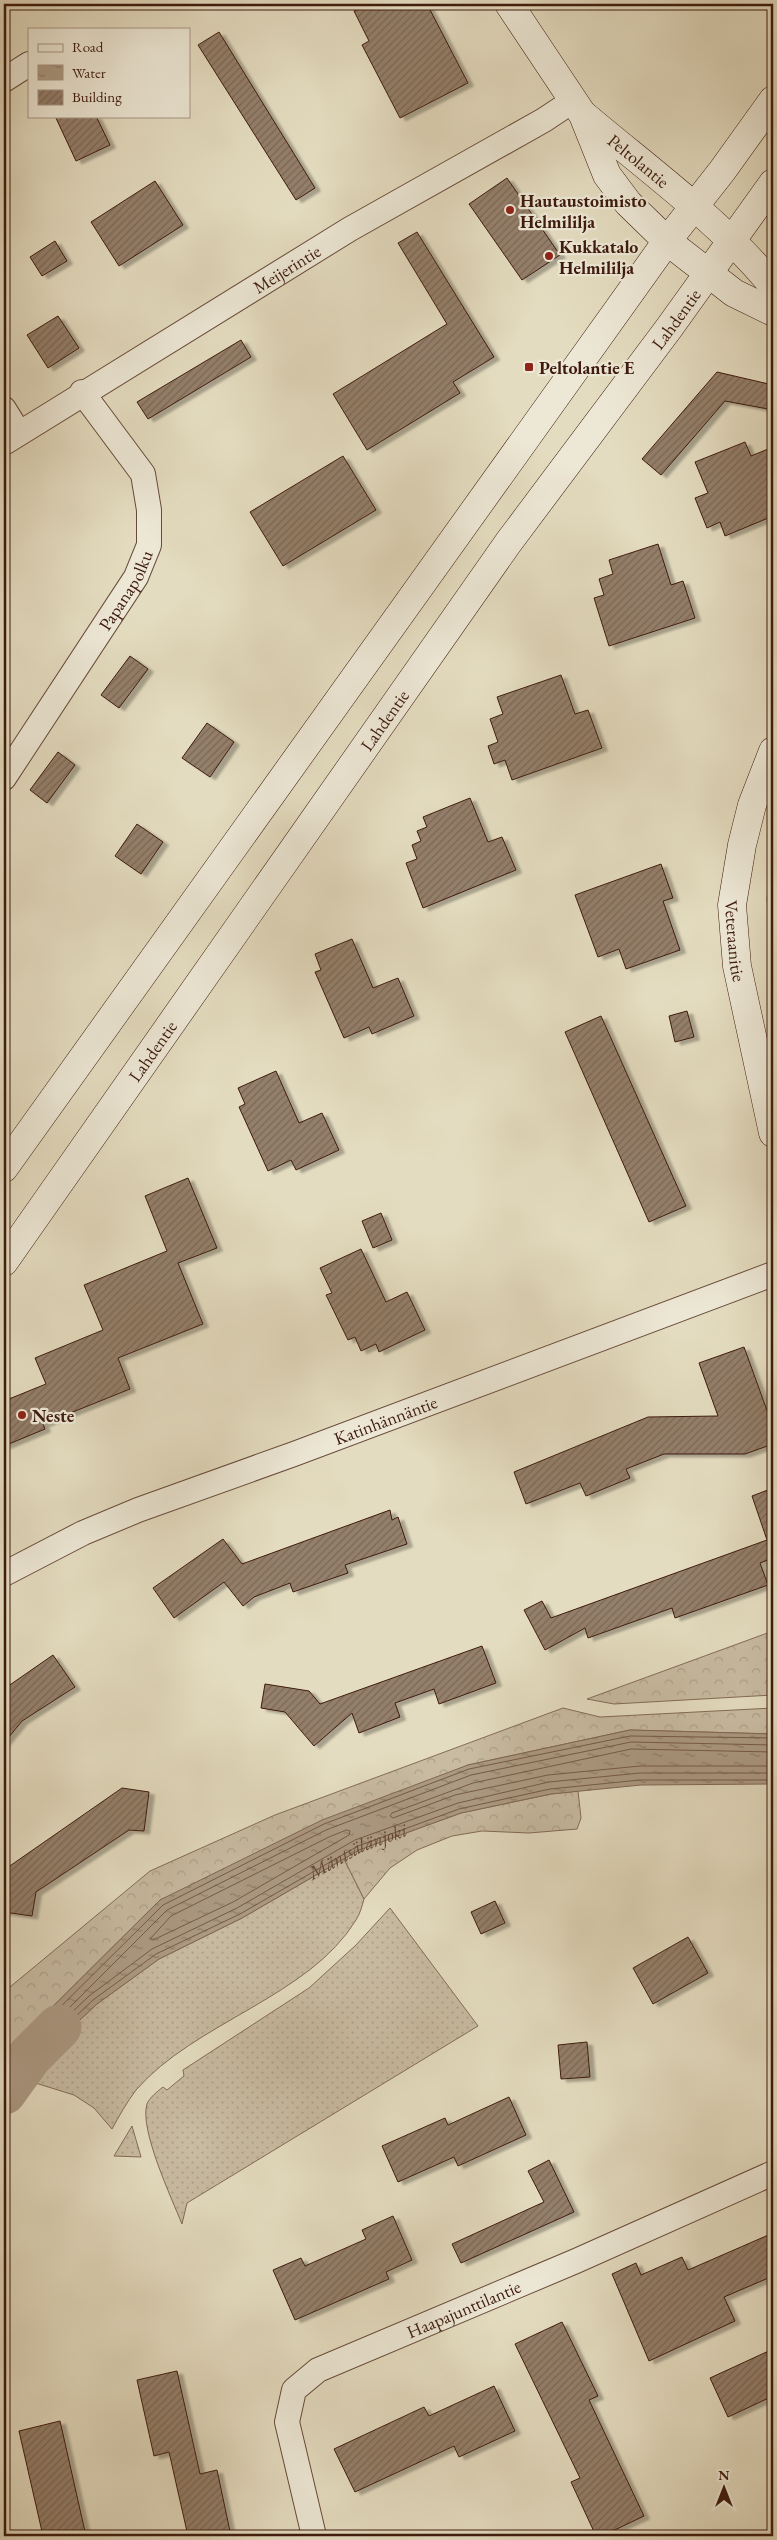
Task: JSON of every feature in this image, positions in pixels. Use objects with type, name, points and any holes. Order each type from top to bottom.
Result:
[{"type":"main road","name":"Peltolantie","points":[[509,4],[578,107],[608,175],[628,203],[667,241]]},
{"type":"main road","points":[[4,1168],[667,241],[694,208],[773,100]]},
{"type":"main road","name":"Peltolantie","points":[[578,107],[694,208]]},
{"type":"main road","name":"Lahdentie","points":[[4,1262],[508,543],[773,182]]},
{"type":"main road","points":[[694,208],[754,263],[773,286]]},
{"type":"main road","points":[[667,241],[734,292],[773,312]]},
{"type":"main road","name":"Veteraanitie","points":[[773,751],[752,805],[742,845],[732,905],[737,966],[773,1133]]},
{"type":"street","points":[[4,80],[28,65]]},
{"type":"street","name":"Meijerintie","points":[[11,438],[82,392],[350,229],[544,120],[578,107]]},
{"type":"street","name":"Papanapolku","points":[[4,778],[136,577],[149,545],[149,510],[143,474],[82,392]]},
{"type":"street","points":[[4,409],[11,438]]},
{"type":"street","name":"Katinhännäntie","points":[[4,1574],[83,1533],[138,1510],[294,1454],[773,1274]]},
{"type":"street","name":"Haapajunttilantie","points":[[314,2536],[287,2422],[294,2390],[318,2370],[576,2262],[773,2173]]},
{"type":"green space","points":[[773,844],[773,953],[767,899]]},
{"type":"green space","points":[[773,1631],[773,1695],[614,1704],[587,1699]]},
{"type":"green space","points":[[563,1708],[600,1717],[773,1708],[773,1734],[630,1730],[468,1765],[160,1900],[4,2055],[4,1992],[150,1871],[275,1815]]},
{"type":"green space","points":[[578,1791],[581,1818],[577,1829],[529,1833],[482,1831],[452,1836],[417,1850],[390,1868],[364,1899],[344,1859],[359,1850],[461,1813],[551,1794]]},
{"type":"green space","points":[[344,1859],[364,1899],[357,1918],[335,1947],[310,1969],[281,1990],[219,2027],[160,2066],[136,2090],[112,2129],[94,2108],[74,2095],[29,2081],[54,2044],[97,2004],[159,1959],[242,1918]]},
{"type":"green space","points":[[390,1908],[478,2026],[187,2203],[182,2224],[164,2182],[152,2146],[146,2115],[148,2102],[163,2087],[167,2090],[184,2076],[183,2070],[309,1988],[356,1945]]},
{"type":"green space","points":[[132,2126],[141,2157],[114,2156]]},
{"type":"water","points":[[630,1730],[773,1734],[773,1784],[641,1785],[551,1794],[461,1813],[359,1850],[242,1918],[159,1959],[97,2004],[54,2044],[29,2081],[4,2065],[4,2055],[160,1900],[322,1820],[468,1765]]},
{"type":"building","points":[[368,4],[427,4],[468,83],[400,118],[362,45],[369,41],[354,11]]},
{"type":"building","points":[[219,32],[315,188],[296,200],[198,45]]},
{"type":"building","points":[[56,118],[97,118],[110,145],[76,161]]},
{"type":"building","points":[[507,178],[560,255],[522,280],[469,204]]},
{"type":"building","points":[[155,181],[183,225],[119,266],[91,222]]},
{"type":"building","points":[[417,232],[494,357],[453,382],[460,393],[367,450],[333,394],[447,324],[398,243]]},
{"type":"building","points":[[55,241],[67,261],[42,276],[30,257]]},
{"type":"building","points":[[58,316],[79,348],[48,368],[27,335]]},
{"type":"building","points":[[241,340],[251,357],[148,419],[137,402]]},
{"type":"building","points":[[717,372],[773,385],[768,409],[725,401],[661,475],[642,459]]},
{"type":"building","points":[[745,442],[751,456],[773,447],[773,516],[725,536],[720,522],[707,528],[695,498],[708,493],[695,462]]},
{"type":"building","points":[[343,456],[376,510],[283,566],[250,512]]},
{"type":"building","points":[[658,544],[671,585],[683,581],[695,618],[609,646],[594,598],[604,595],[599,579],[613,574],[609,560]]},
{"type":"building","points":[[130,656],[148,669],[119,708],[101,695]]},
{"type":"building","points":[[561,675],[575,714],[588,710],[602,748],[512,780],[505,760],[494,764],[488,746],[498,742],[490,719],[503,714],[497,697]]},
{"type":"building","points":[[207,723],[234,742],[210,777],[182,758]]},
{"type":"building","points":[[58,752],[75,765],[47,803],[30,790]]},
{"type":"building","points":[[470,798],[488,842],[502,837],[516,870],[423,908],[406,863],[417,859],[412,845],[421,841],[417,831],[427,827],[423,817]]},
{"type":"building","points":[[137,824],[163,842],[141,874],[115,856]]},
{"type":"building","points":[[661,864],[673,898],[663,901],[680,950],[626,969],[619,949],[598,957],[575,895]]},
{"type":"building","points":[[352,939],[373,988],[398,978],[414,1016],[372,1034],[369,1027],[344,1038],[315,972],[321,970],[315,954]]},
{"type":"building","points":[[687,1011],[694,1037],[675,1042],[669,1016]]},
{"type":"building","points":[[601,1016],[686,1206],[649,1222],[565,1032]]},
{"type":"building","points":[[276,1071],[299,1123],[322,1113],[339,1150],[296,1170],[291,1160],[268,1171],[239,1107],[245,1104],[238,1088]]},
{"type":"building","points":[[188,1178],[217,1248],[178,1263],[203,1324],[118,1358],[130,1389],[43,1424],[45,1429],[4,1446],[4,1401],[46,1384],[35,1358],[103,1330],[84,1285],[167,1251],[145,1196]]},
{"type":"building","points":[[381,1213],[392,1240],[373,1248],[362,1221]]},
{"type":"building","points":[[361,1249],[386,1302],[407,1292],[425,1330],[379,1352],[376,1344],[361,1351],[355,1337],[348,1340],[326,1295],[332,1293],[320,1268]]},
{"type":"building","points":[[744,1347],[773,1427],[773,1444],[745,1454],[664,1454],[626,1469],[630,1478],[586,1496],[580,1483],[526,1504],[514,1472],[648,1417],[718,1416],[699,1363]]},
{"type":"building","points":[[773,1488],[773,1558],[760,1563],[768,1585],[675,1618],[672,1608],[588,1638],[585,1628],[545,1650],[524,1610],[542,1601],[551,1618],[767,1540],[752,1496]]},
{"type":"building","points":[[390,1510],[392,1520],[398,1517],[407,1544],[345,1565],[348,1573],[293,1592],[290,1583],[254,1597],[243,1606],[224,1582],[174,1618],[153,1588],[223,1539],[242,1564]]},
{"type":"building","points":[[482,1646],[496,1683],[439,1704],[434,1689],[395,1703],[400,1717],[359,1733],[352,1713],[314,1746],[285,1712],[261,1708],[265,1684],[309,1691],[320,1704]]},
{"type":"building","points":[[53,1655],[75,1687],[22,1721],[4,1743],[4,1689]]},
{"type":"building","points":[[122,1788],[149,1792],[144,1831],[129,1830],[36,1892],[32,1916],[4,1912],[4,1870]]},
{"type":"building","points":[[495,1901],[505,1923],[481,1934],[471,1912]]},
{"type":"building","points":[[688,1937],[708,1973],[653,2004],[633,1968]]},
{"type":"building","points":[[587,2042],[590,2077],[561,2079],[558,2045]]},
{"type":"building","points":[[509,2097],[526,2135],[458,2166],[454,2157],[398,2182],[382,2146],[445,2118],[448,2125]]},
{"type":"building","points":[[549,2160],[574,2212],[461,2263],[452,2244],[544,2202],[528,2171]]},
{"type":"building","points":[[393,2216],[412,2260],[386,2272],[389,2279],[295,2320],[273,2270],[301,2258],[305,2266],[366,2239],[362,2230]]},
{"type":"building","points":[[773,2233],[773,2276],[724,2297],[735,2321],[649,2361],[612,2274],[636,2263],[641,2275],[682,2257],[688,2270]]},
{"type":"building","points":[[562,2322],[598,2396],[589,2400],[644,2516],[602,2536],[596,2536],[571,2482],[580,2478],[515,2344]]},
{"type":"building","points":[[773,2349],[773,2396],[728,2417],[710,2378]]},
{"type":"building","points":[[177,2371],[200,2474],[217,2470],[231,2536],[188,2536],[169,2452],[154,2456],[137,2380]]},
{"type":"building","points":[[494,2386],[515,2431],[459,2457],[454,2446],[355,2492],[334,2449],[424,2407],[429,2416]]},
{"type":"building","points":[[60,2421],[86,2536],[43,2536],[19,2431]]},
{"type":"waterway","name":"Mäntsälänjoki","points":[[4,2092],[30,2056],[59,2027]]},
{"type":"place","name":"Hautaustoimisto Helmililja","points":[[510,210]]},
{"type":"place","name":"Kukkatalo Helmililja","points":[[549,256]]},
{"type":"place","name":"Peltolantie E","points":[[529,367]]},
{"type":"place","name":"Neste","points":[[22,1415]]}]
